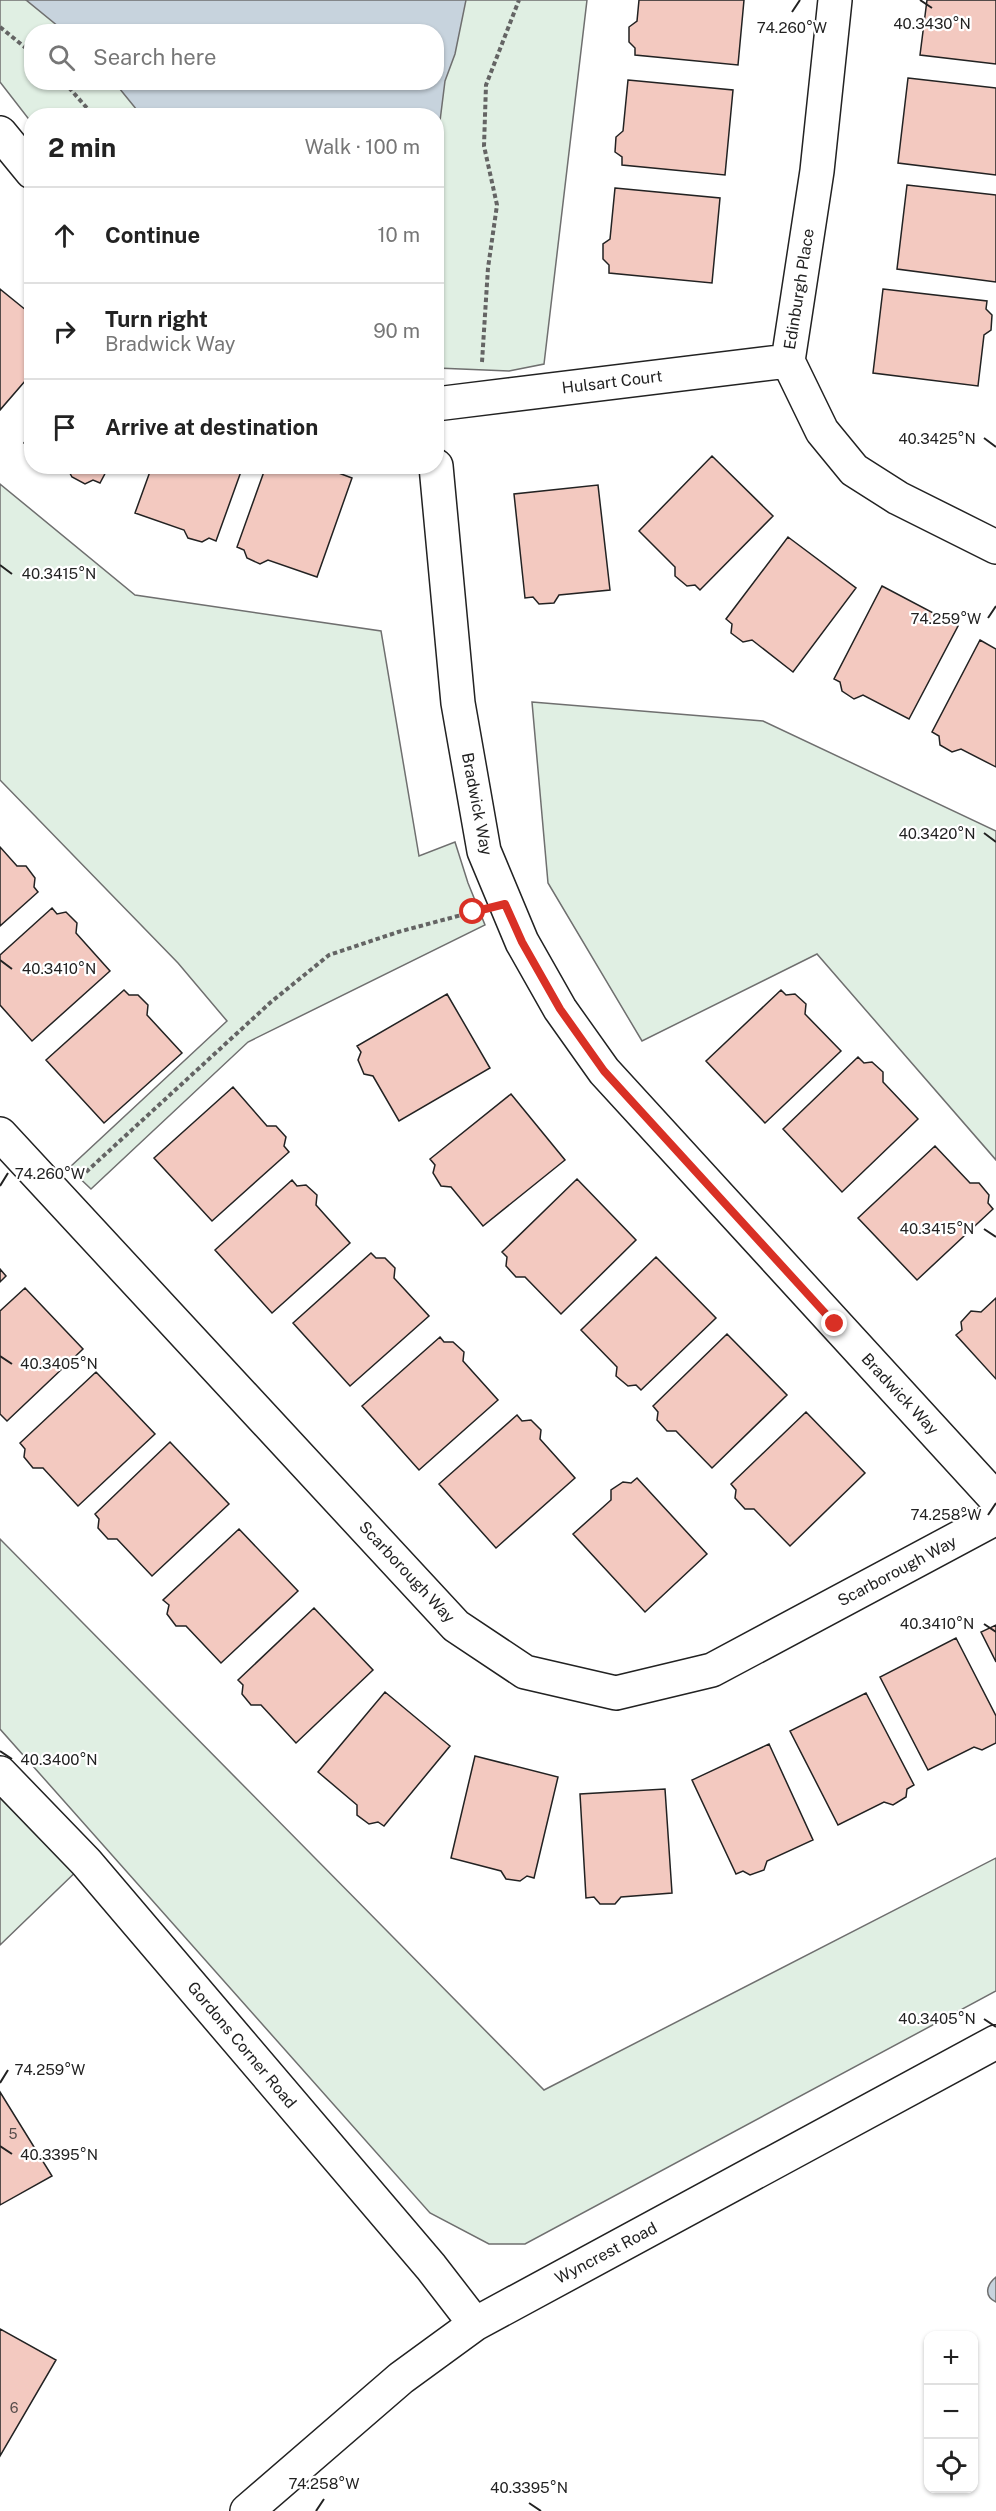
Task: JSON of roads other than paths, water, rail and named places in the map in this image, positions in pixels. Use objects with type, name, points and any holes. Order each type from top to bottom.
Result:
[{"type":"street","name":"Edinburgh Place","points":[[835,0],[817,171],[788,361],[822,431],[854,470],[898,498],[996,547]]},
{"type":"street","points":[[0,133],[24,162]]},
{"type":"street","name":"Hulsart Court","points":[[444,403],[788,361]]},
{"type":"street","name":"Bradwick Way","points":[[437,474],[458,703],[483,851],[522,942],[560,1009],[604,1071],[996,1499]]},
{"type":"street","name":"Scarborough Way","points":[[0,1134],[456,1626],[525,1672],[616,1694],[712,1670],[996,1518]]},
{"type":"street","name":"Gordons Corner Road","points":[[0,1773],[86,1862],[431,2267],[476,2324]]},
{"type":"street","name":"Wyncrest Road","points":[[247,2511],[401,2378],[476,2324],[996,2042]]}]
